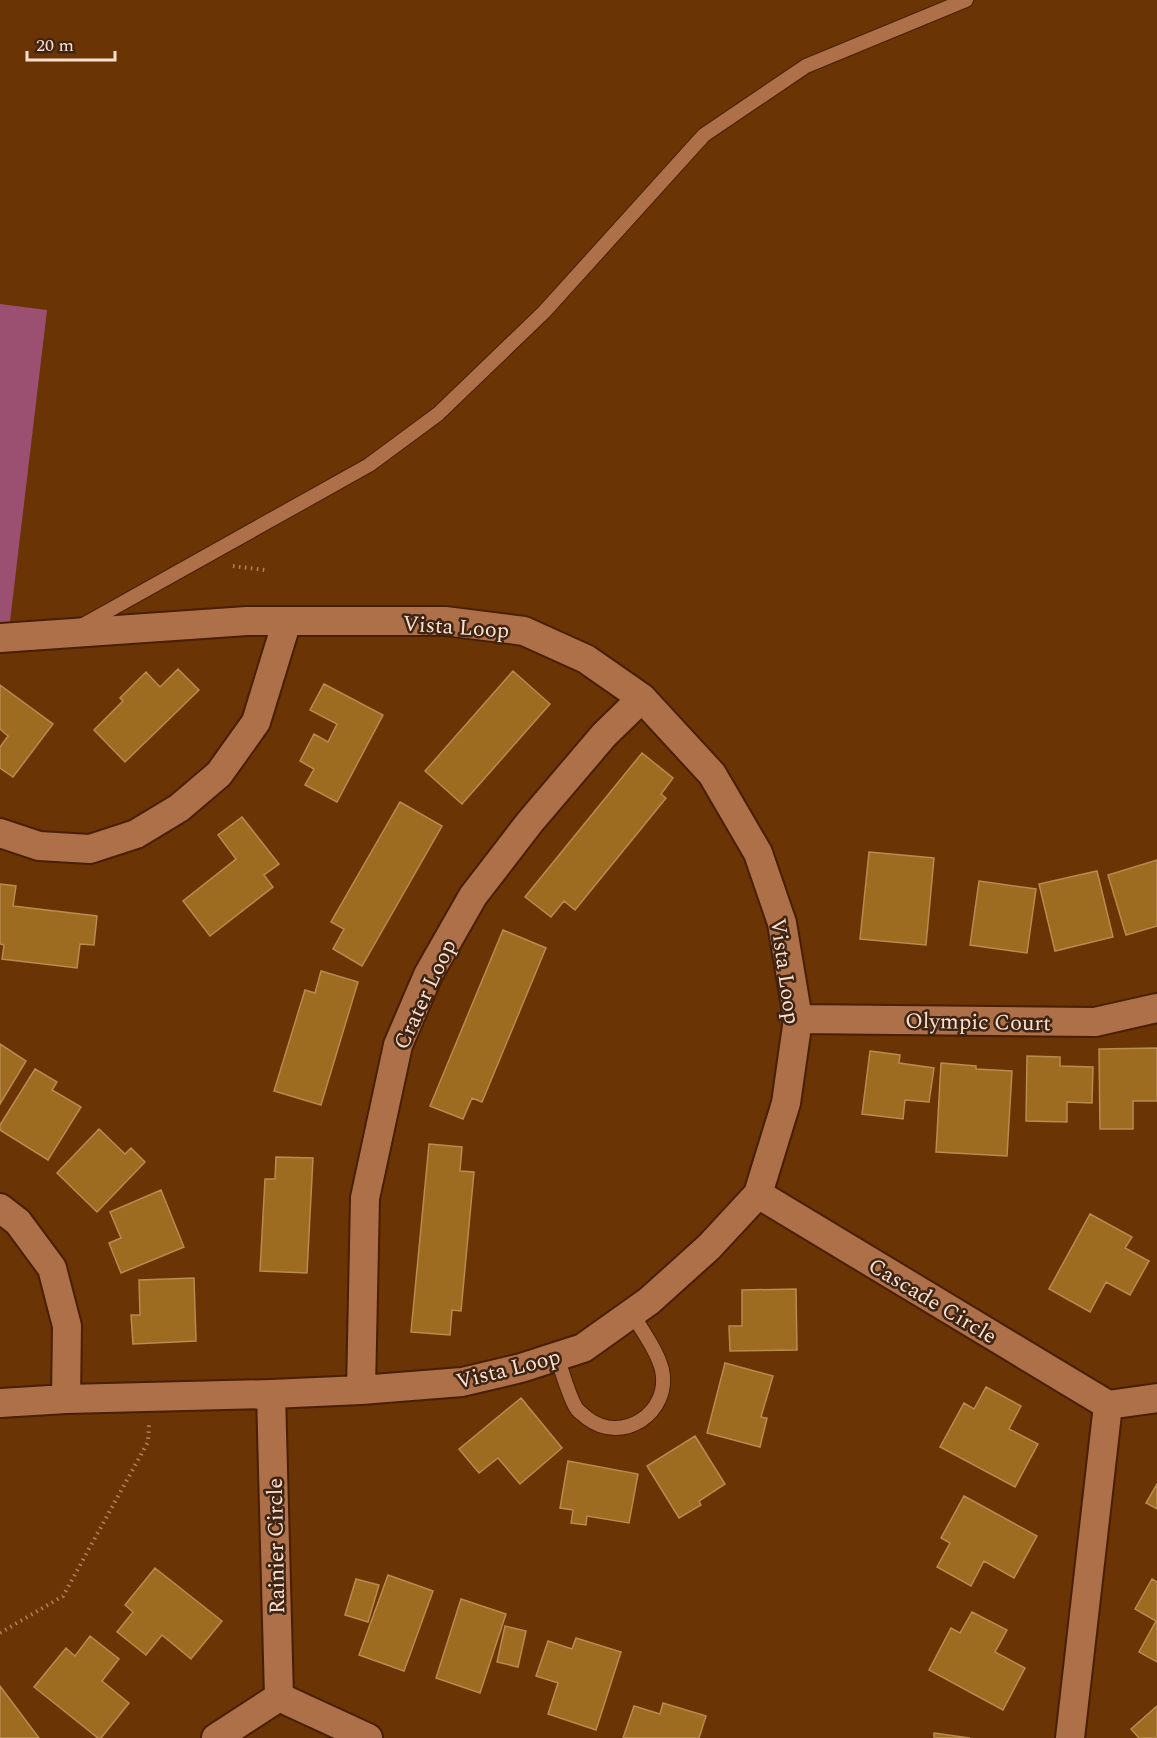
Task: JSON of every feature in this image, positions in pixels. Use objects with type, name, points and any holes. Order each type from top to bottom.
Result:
[{"type":"street","name":"Vista Loop","points":[[0,638],[247,621],[445,621],[524,631],[586,659],[642,698],[712,774],[758,853],[782,923],[798,1019],[786,1103],[758,1194],[709,1247],[649,1301],[583,1348],[462,1382],[361,1390],[0,1403]]},
{"type":"street","points":[[0,832],[39,846],[90,849],[136,834],[179,808],[219,774],[256,722],[287,621]]},
{"type":"street","name":"Crater Loop","points":[[361,1390],[365,1198],[398,1045],[428,975],[473,896],[537,813],[604,735],[642,698]]},
{"type":"street","name":"Olympic Court","points":[[798,1019],[1095,1022],[1157,1008]]},
{"type":"street","name":"Cascade Circle","points":[[758,1194],[1108,1405]]},
{"type":"street","points":[[0,1208],[18,1222],[52,1268],[67,1326],[66,1400]]},
{"type":"street","name":"Rainier Circle","points":[[271,1394],[279,1697]]},
{"type":"street","points":[[1070,1738],[1108,1405],[1157,1398]]},
{"type":"street","points":[[216,1738],[279,1697],[368,1738]]},
{"type":"lane","points":[[68,634],[369,465],[438,414],[544,312],[705,135],[806,66],[966,0]]},
{"type":"lane","points":[[556,1357],[577,1409],[595,1423],[618,1429],[634,1424],[655,1409],[661,1391],[662,1372],[657,1354],[632,1313]]},
{"type":"path","points":[[0,1633],[63,1596],[148,1442],[150,1397]]},
{"type":"shaded area","points":[[0,304],[47,310],[8,638],[0,638]]},
{"type":"building","points":[[178,669],[199,690],[125,762],[94,730],[123,701],[120,698],[146,672],[160,687]]},
{"type":"building","points":[[513,671],[550,704],[462,804],[425,771]]},
{"type":"building","points":[[324,684],[383,715],[337,802],[305,785],[314,769],[300,761],[314,734],[328,742],[337,724],[310,710]]},
{"type":"building","points":[[0,685],[53,724],[13,777],[0,768],[0,747],[8,736],[0,729]]},
{"type":"building","points":[[642,753],[673,778],[661,794],[666,798],[575,910],[564,901],[551,917],[525,897]]},
{"type":"building","points":[[400,802],[442,826],[362,966],[333,949],[344,929],[331,922]]},
{"type":"building","points":[[242,817],[279,864],[264,875],[273,887],[210,936],[183,901],[236,859],[218,835]]},
{"type":"building","points":[[869,852],[934,858],[926,945],[860,939]]},
{"type":"building","points":[[1157,860],[1157,926],[1126,935],[1108,875]]},
{"type":"building","points":[[1097,871],[1113,937],[1055,951],[1039,884]]},
{"type":"building","points":[[979,881],[1036,889],[1027,953],[970,945]]},
{"type":"building","points":[[0,884],[16,886],[13,906],[97,916],[94,945],[80,944],[77,968],[2,959],[4,945],[0,944]]},
{"type":"building","points":[[503,930],[546,948],[482,1102],[472,1098],[463,1119],[430,1106]]},
{"type":"building","points":[[321,971],[358,982],[321,1105],[274,1091],[305,990],[315,993]]},
{"type":"building","points":[[0,1044],[26,1061],[0,1104]]},
{"type":"building","points":[[1157,1048],[1157,1101],[1133,1101],[1133,1129],[1100,1129],[1099,1049]]},
{"type":"building","points":[[870,1051],[900,1055],[899,1063],[934,1068],[929,1102],[905,1100],[903,1119],[862,1114]]},
{"type":"building","points":[[1027,1056],[1060,1057],[1060,1066],[1093,1067],[1092,1103],[1067,1102],[1067,1122],[1026,1121]]},
{"type":"building","points":[[941,1063],[976,1066],[976,1069],[1012,1071],[1007,1156],[936,1152]]},
{"type":"building","points":[[35,1069],[57,1082],[52,1090],[81,1107],[48,1160],[0,1130],[0,1125]]},
{"type":"building","points":[[99,1129],[125,1154],[131,1148],[145,1162],[97,1212],[57,1173]]},
{"type":"building","points":[[429,1144],[462,1147],[460,1171],[474,1172],[461,1311],[452,1310],[450,1335],[411,1332]]},
{"type":"building","points":[[276,1157],[313,1158],[307,1273],[260,1271],[265,1179],[275,1179]]},
{"type":"building","points":[[161,1190],[184,1247],[121,1273],[109,1243],[121,1238],[110,1212]]},
{"type":"building","points":[[1090,1214],[1132,1237],[1125,1248],[1149,1261],[1130,1295],[1106,1282],[1090,1312],[1049,1289]]},
{"type":"building","points":[[194,1278],[196,1341],[133,1344],[131,1315],[140,1315],[139,1280]]},
{"type":"building","points":[[796,1289],[797,1350],[730,1351],[729,1326],[742,1326],[742,1290]]},
{"type":"building","points":[[725,1363],[773,1376],[761,1417],[767,1418],[760,1447],[707,1433]]},
{"type":"building","points":[[986,1387],[1021,1406],[1009,1429],[1038,1444],[1015,1487],[940,1447],[964,1403],[974,1409]]},
{"type":"building","points":[[521,1398],[562,1448],[520,1484],[498,1458],[479,1473],[459,1449]]},
{"type":"building","points":[[695,1436],[725,1484],[699,1501],[701,1505],[679,1518],[647,1466]]},
{"type":"building","points":[[568,1461],[638,1474],[629,1523],[587,1516],[586,1525],[571,1523],[573,1510],[560,1508]]},
{"type":"building","points":[[1157,1484],[1157,1509],[1146,1503]]},
{"type":"building","points":[[964,1496],[1037,1536],[1014,1578],[984,1561],[971,1586],[937,1567],[950,1543],[941,1538]]},
{"type":"building","points":[[155,1568],[222,1621],[191,1659],[162,1635],[146,1655],[117,1632],[133,1612],[125,1605]]},
{"type":"building","points":[[388,1575],[433,1591],[404,1671],[359,1655]]},
{"type":"building","points":[[356,1579],[379,1585],[368,1622],[345,1615]]},
{"type":"building","points":[[1152,1579],[1157,1582],[1157,1662],[1139,1652],[1156,1621],[1135,1609]]},
{"type":"building","points":[[461,1599],[506,1614],[480,1693],[436,1678]]},
{"type":"building","points":[[972,1612],[1007,1630],[995,1652],[1025,1668],[1003,1710],[929,1670],[951,1628],[960,1633]]},
{"type":"building","points":[[505,1626],[526,1631],[518,1667],[497,1662]]},
{"type":"building","points":[[90,1636],[119,1659],[102,1681],[129,1703],[101,1738],[98,1738],[34,1687],[66,1648],[75,1656]]},
{"type":"building","points":[[576,1638],[621,1652],[596,1730],[548,1714],[558,1683],[536,1676],[548,1641],[572,1649]]},
{"type":"building","points":[[0,1686],[39,1738],[0,1738]]},
{"type":"building","points":[[663,1703],[706,1716],[699,1738],[623,1738],[634,1706],[660,1714]]},
{"type":"building","points":[[1157,1706],[1157,1738],[1139,1738],[1131,1729]]},
{"type":"building","points":[[934,1733],[970,1738],[934,1738]]}]
